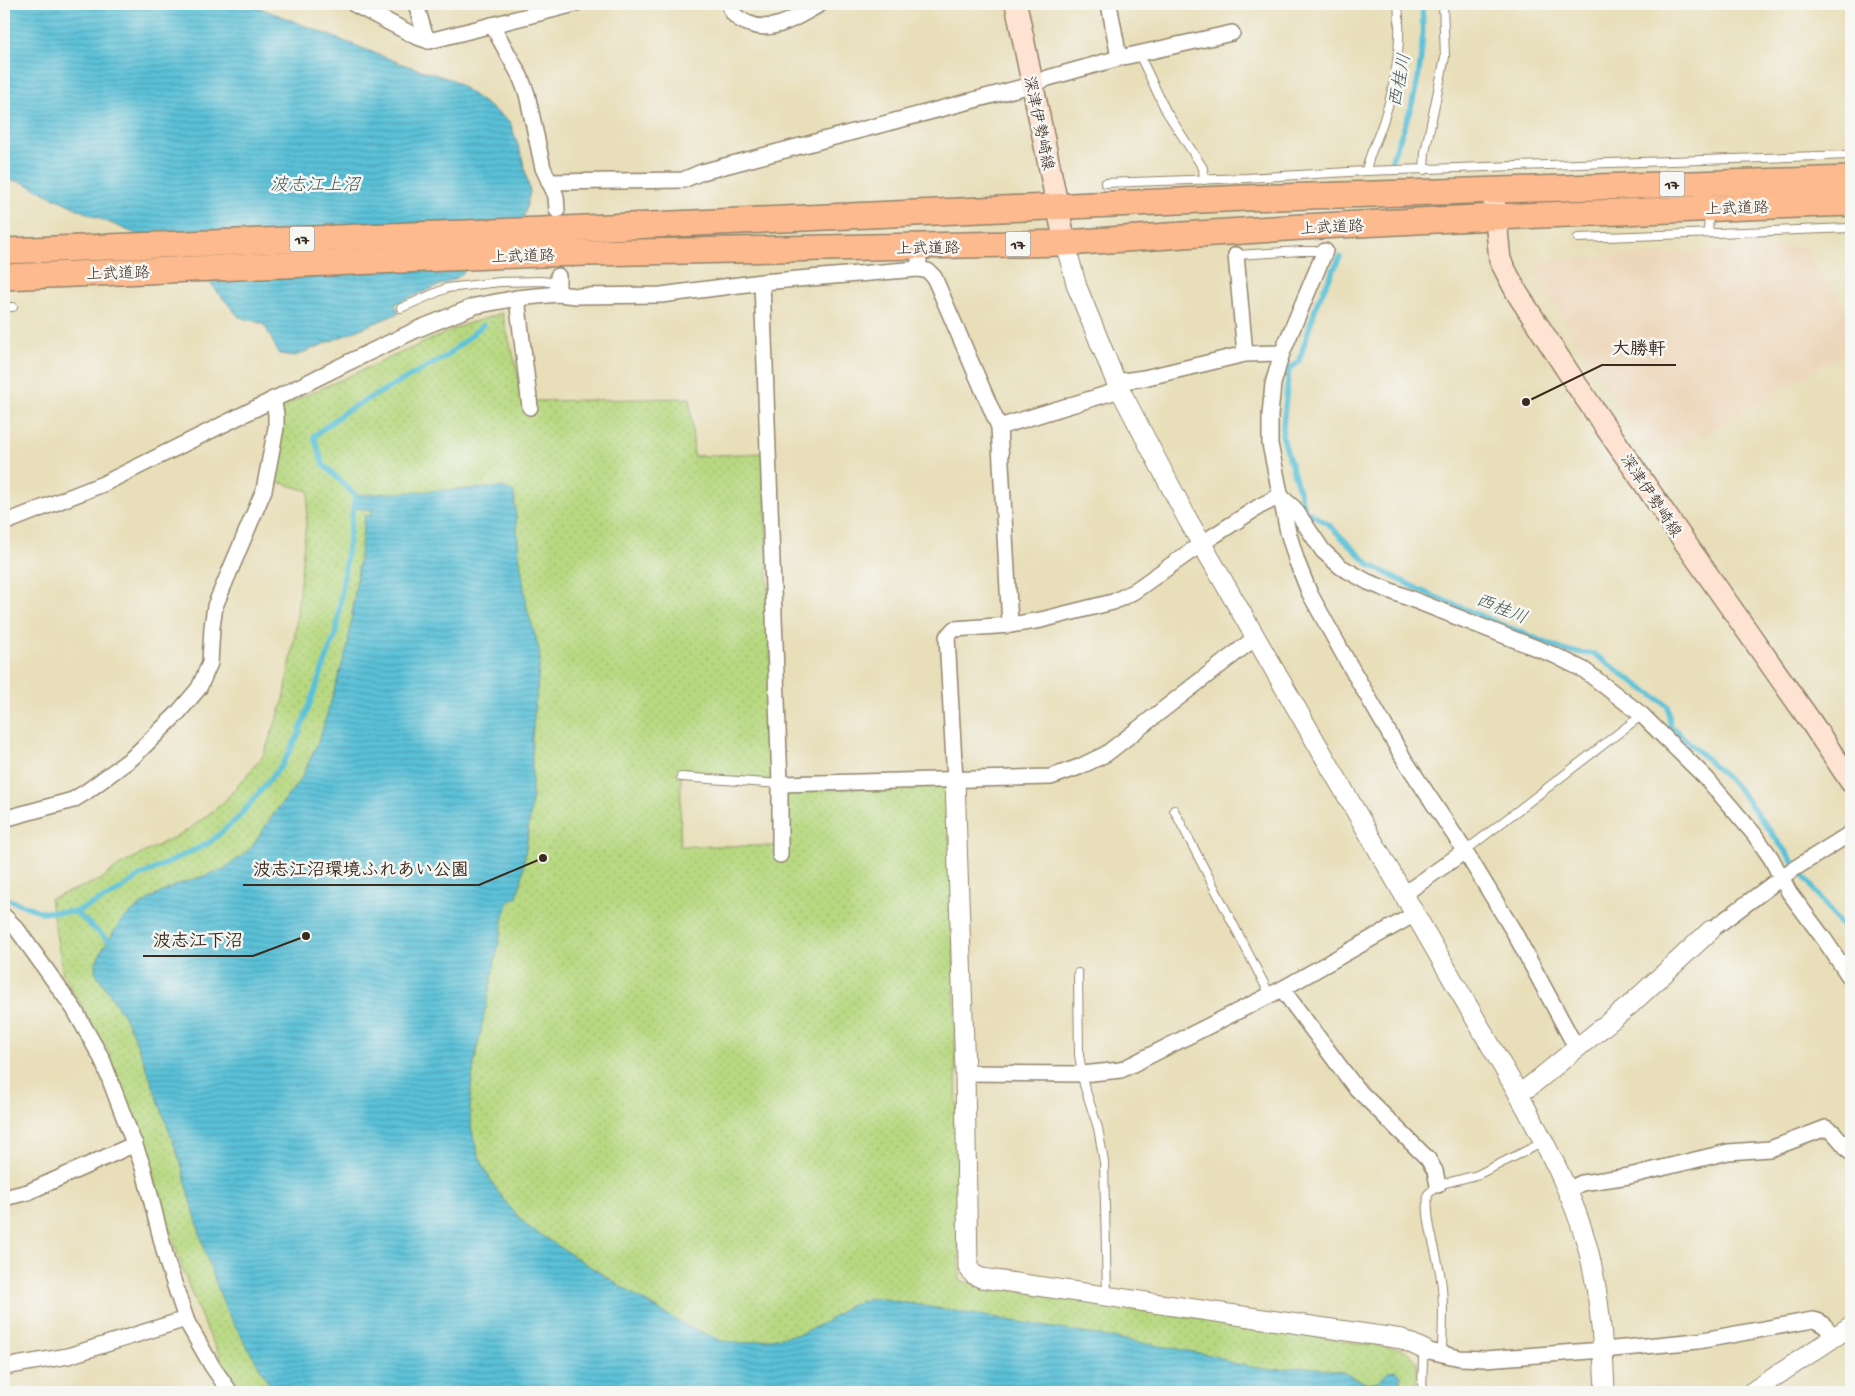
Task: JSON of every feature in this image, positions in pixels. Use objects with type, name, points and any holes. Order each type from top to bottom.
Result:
[{"type":"highway","name":"上武道路","points":[[4,251],[1057,207],[1245,188],[1493,190],[1851,179]]},
{"type":"highway","name":"上武道路","points":[[4,277],[541,254],[919,258],[1065,243],[1302,239],[1494,217],[1851,203]]},
{"type":"main road","name":"深津伊勢崎線","points":[[1016,4],[1031,85],[1065,243]]},
{"type":"main road","name":"深津伊勢崎線","points":[[1493,190],[1494,217],[1500,260],[1517,293],[1676,531],[1811,722],[1851,782]]},
{"type":"street","points":[[354,4],[417,37],[430,41],[575,4]]},
{"type":"street","points":[[416,4],[424,32],[430,41]]},
{"type":"street","points":[[730,4],[731,11],[738,20],[752,25],[770,27],[786,22],[820,4]]},
{"type":"street","points":[[1109,4],[1118,58]]},
{"type":"street","points":[[492,25],[528,94],[543,168],[556,196],[557,210]]},
{"type":"street","points":[[549,182],[683,180],[702,172],[1031,85],[1048,78],[1118,58],[1232,33]]},
{"type":"street","points":[[1065,243],[1077,287],[1118,386],[1201,544],[1518,1093],[1567,1190],[1586,1244],[1597,1292],[1605,1392]]},
{"type":"street","points":[[1324,252],[1282,353],[1273,384],[1270,414],[1270,444],[1280,496],[1297,562],[1310,594],[1404,758],[1465,851],[1514,932],[1576,1049]]},
{"type":"street","points":[[1236,256],[1245,354]]},
{"type":"street","points":[[4,523],[103,484],[418,328],[475,306],[517,298],[558,285],[576,296],[661,295],[919,258],[934,277],[999,427],[1010,624]]},
{"type":"street","points":[[762,282],[780,784],[780,855]]},
{"type":"street","points":[[517,298],[530,407]]},
{"type":"street","points":[[999,427],[1144,378],[1245,354],[1282,353]]},
{"type":"street","points":[[4,819],[73,800],[86,792],[132,758],[178,714],[199,688],[210,663],[215,606],[264,490],[276,428],[276,414],[272,399]]},
{"type":"street","points":[[1280,496],[1260,506],[1201,544],[1133,592],[1113,602],[1041,620],[954,629],[947,637],[955,780],[965,1072],[968,1268],[973,1274],[982,1278],[1402,1339],[1434,1352],[1460,1358],[1485,1359],[1698,1341],[1813,1320],[1818,1320],[1823,1324],[1834,1338]]},
{"type":"street","points":[[1280,496],[1294,508],[1323,551],[1342,567],[1368,582],[1554,655],[1584,670],[1642,715],[1701,772],[1727,801],[1785,875],[1789,892],[1851,979]]},
{"type":"street","points":[[780,784],[1051,777],[1086,764],[1106,754],[1255,638]]},
{"type":"street","points":[[1518,1093],[1529,1087],[1630,1005],[1710,930],[1785,875],[1851,833]]},
{"type":"street","points":[[1404,894],[1465,851]]},
{"type":"street","points":[[965,1072],[1082,1074],[1121,1070],[1276,992],[1414,914]]},
{"type":"street","points":[[4,916],[17,929],[74,1009],[102,1059],[143,1167],[167,1262],[186,1319],[212,1366],[230,1392]]},
{"type":"street","points":[[1276,992],[1355,1087],[1428,1160],[1435,1171],[1438,1185]]},
{"type":"street","points":[[1567,1190],[1582,1183],[1629,1176],[1728,1152],[1770,1149],[1826,1128],[1834,1133],[1851,1153]]},
{"type":"street","points":[[4,1198],[28,1192],[135,1144]]},
{"type":"street","points":[[4,1367],[68,1356],[186,1319]]},
{"type":"street","points":[[1752,1392],[1851,1326]]},
{"type":"lane","points":[[1366,171],[1368,160],[1384,119],[1393,83],[1399,35],[1398,4]]},
{"type":"lane","points":[[1424,170],[1425,152],[1445,57],[1443,4]]},
{"type":"lane","points":[[1139,54],[1166,111],[1203,168],[1204,180]]},
{"type":"lane","points":[[1105,183],[1204,180],[1245,188],[1366,171],[1851,155]]},
{"type":"lane","points":[[1708,233],[1709,208]]},
{"type":"lane","points":[[1578,238],[1851,228]]},
{"type":"lane","points":[[1236,256],[1302,239],[1324,252]]},
{"type":"lane","points":[[402,308],[447,288],[500,282],[541,281],[558,285]]},
{"type":"lane","points":[[4,308],[13,307]]},
{"type":"lane","points":[[1465,851],[1642,715]]},
{"type":"lane","points":[[681,777],[780,784]]},
{"type":"lane","points":[[1174,810],[1276,992]]},
{"type":"lane","points":[[1078,973],[1079,1055],[1082,1074],[1098,1128],[1104,1162],[1107,1296]]},
{"type":"lane","points":[[1422,1392],[1423,1359],[1434,1352],[1444,1304],[1427,1203],[1428,1194],[1438,1185],[1477,1174],[1544,1142]]},
{"type":"shaded area","points":[[1805,247],[1851,320],[1851,349],[1656,462],[1533,273],[1549,260]]},
{"type":"green space","points":[[502,313],[517,369],[522,403],[537,401],[690,398],[694,456],[764,453],[774,780],[681,774],[680,846],[787,846],[783,796],[791,791],[942,785],[949,790],[952,850],[960,1281],[1404,1349],[1417,1361],[1416,1392],[242,1392],[211,1339],[199,1312],[108,1051],[97,1036],[63,974],[50,899],[100,880],[120,865],[188,830],[223,803],[263,756],[284,700],[295,634],[309,491],[271,480],[282,406],[461,326]]},
{"type":"water","name":"波志江上沼","points":[[4,4],[250,4],[405,65],[453,80],[510,122],[522,157],[530,192],[523,220],[457,278],[395,304],[399,313],[295,356],[279,354],[264,324],[239,317],[186,255],[84,212],[22,182],[4,180]]},
{"type":"water","points":[[503,487],[514,493],[519,553],[527,608],[539,649],[540,659],[532,737],[532,797],[522,879],[517,897],[509,901],[505,912],[474,1064],[470,1108],[471,1125],[480,1159],[497,1189],[518,1216],[530,1228],[644,1301],[685,1325],[722,1341],[745,1343],[800,1334],[826,1322],[847,1307],[867,1299],[878,1298],[1178,1349],[1215,1356],[1232,1363],[1257,1368],[1274,1370],[1302,1367],[1316,1368],[1342,1372],[1370,1383],[1379,1381],[1389,1371],[1395,1370],[1401,1375],[1400,1392],[274,1392],[226,1310],[207,1259],[181,1164],[145,1064],[122,1013],[95,971],[95,964],[121,921],[133,911],[151,898],[176,885],[220,871],[252,847],[270,819],[302,777],[320,737],[348,645],[365,515],[371,516],[372,510],[353,508],[355,495]]},
{"type":"waterway","name":"西桂川","points":[[1392,159],[1410,112],[1417,84],[1422,50],[1422,4]]},
{"type":"waterway","name":"西桂川","points":[[1340,257],[1317,303],[1299,361],[1289,369],[1282,435],[1305,510],[1328,524],[1370,565],[1426,593],[1566,651],[1594,654],[1668,706],[1670,725],[1738,788],[1851,939]]},
{"type":"waterway","points":[[4,898],[42,912],[75,912],[112,895],[140,876],[209,843],[238,818],[282,765],[298,736],[336,633],[355,495],[323,464],[314,436],[346,411],[447,356],[483,325]]},
{"type":"waterway","points":[[75,912],[108,940]]},
{"type":"place","name":"大勝軒","points":[[1526,402]]},
{"type":"place","name":"波志江沼環境ふれあい公園","points":[[543,858]]},
{"type":"place","name":"波志江下沼","points":[[306,936]]}]
